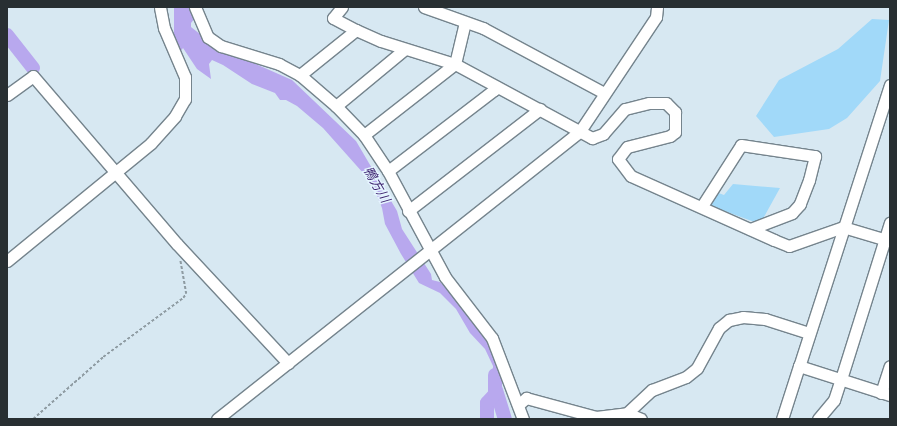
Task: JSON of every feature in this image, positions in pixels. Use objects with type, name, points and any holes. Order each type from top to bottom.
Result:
[{"type":"street","points":[[7,261],[166,128],[185,99],[185,77],[164,28],[160,7]]},
{"type":"street","points":[[195,7],[208,37],[221,46],[279,64],[300,75],[336,106],[364,135],[388,171],[428,253],[444,277],[492,338],[523,419]]},
{"type":"street","points":[[342,7],[333,18],[356,30],[405,49],[455,64],[592,138],[603,134],[625,109],[649,103],[666,103],[675,112],[674,132],[670,136],[627,147],[618,160],[631,176],[702,206],[789,246],[842,227],[887,240]]},
{"type":"street","points":[[424,7],[483,28],[604,94]]},
{"type":"street","points":[[217,419],[580,131],[656,17],[657,7]]},
{"type":"street","points":[[364,135],[455,64],[465,22]]},
{"type":"street","points":[[300,75],[356,30]]},
{"type":"street","points":[[336,106],[405,49]]},
{"type":"street","points":[[7,95],[32,76],[177,244],[288,363]]},
{"type":"street","points":[[782,419],[842,227],[890,85]]},
{"type":"street","points":[[388,171],[494,90],[496,86]]},
{"type":"street","points":[[408,211],[540,109]]},
{"type":"street","points":[[702,206],[741,145],[815,156],[809,180],[800,204],[792,213],[750,229]]},
{"type":"street","points":[[818,419],[834,400],[887,240],[890,223]]},
{"type":"street","points":[[627,413],[652,390],[686,377],[697,368],[719,328],[729,320],[743,317],[765,319],[809,332]]},
{"type":"street","points":[[799,366],[886,394],[890,366]]},
{"type":"street","points":[[518,405],[526,398],[596,417],[627,413],[641,419]]},
{"type":"path","points":[[33,419],[102,357],[183,298],[186,294],[180,258]]},
{"type":"shaded area","points":[[872,19],[889,20],[880,81],[847,118],[829,129],[774,137],[756,116],[779,80],[838,49]]},
{"type":"shaded area","points":[[733,184],[780,188],[760,224],[708,205],[713,191],[724,195]]},
{"type":"water","points":[[174,7],[191,7],[195,18],[191,23],[191,27],[215,46],[292,80],[356,141],[397,211],[402,229],[431,274],[432,280],[440,282],[444,286],[488,340],[498,368],[499,393],[492,393],[493,366],[485,349],[470,333],[456,309],[440,293],[419,283],[401,254],[385,224],[382,208],[372,183],[323,128],[297,106],[286,100],[280,100],[275,93],[252,84],[223,65],[212,60],[209,64],[211,79],[197,69],[183,48],[180,52],[174,36]]},
{"type":"waterway","points":[[7,35],[33,68]]},
{"type":"waterway","name":"鴨方川","points":[[487,419],[487,403],[495,394],[495,375]]},
{"type":"waterway","points":[[496,390],[505,419]]}]
